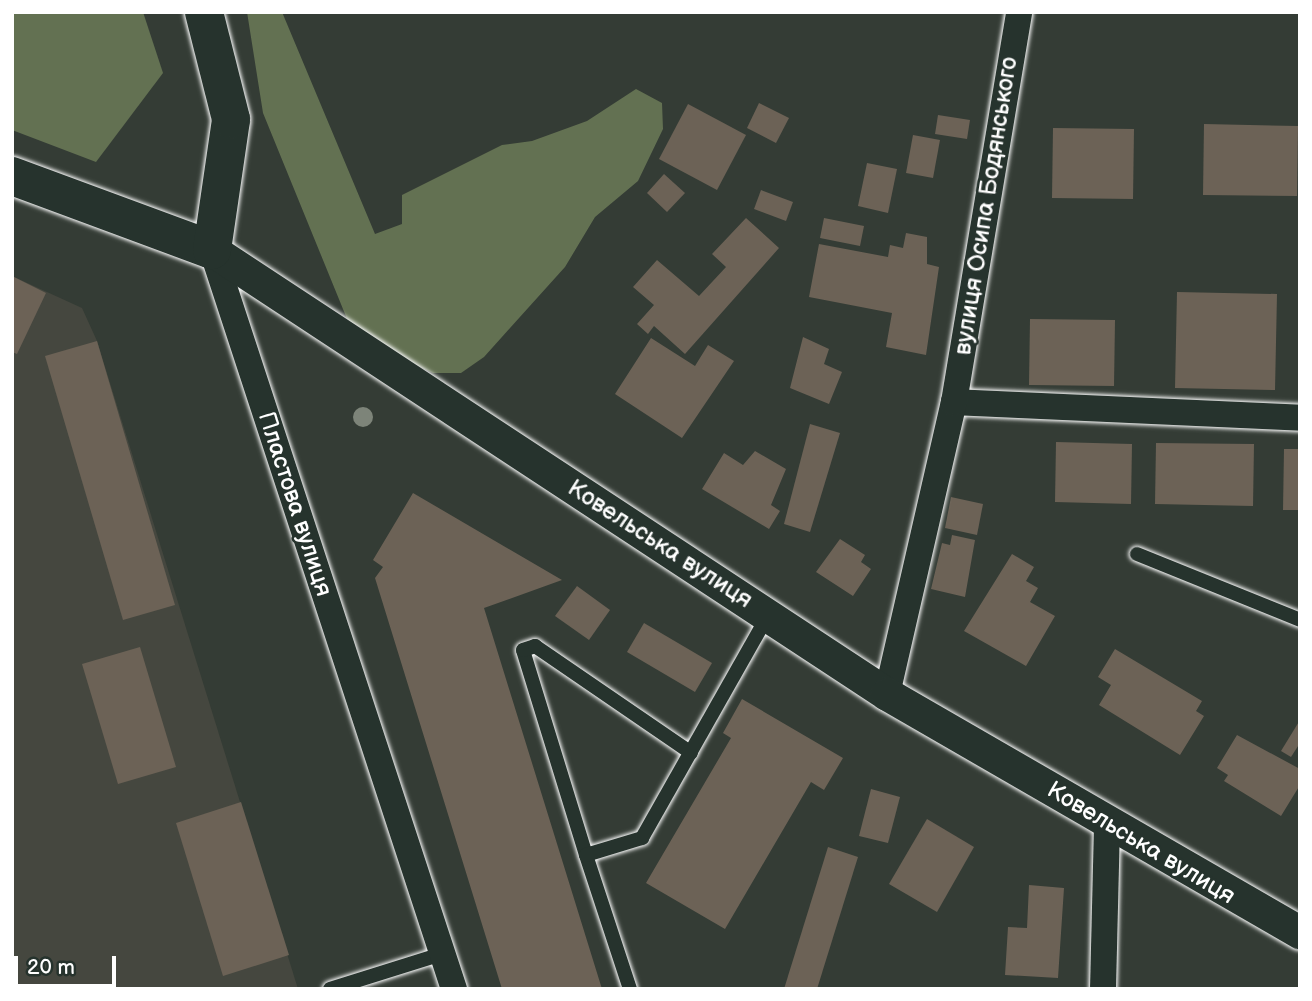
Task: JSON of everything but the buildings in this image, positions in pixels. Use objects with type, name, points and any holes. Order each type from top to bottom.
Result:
[{"type":"main road","name":"Пластова вулиця","points":[[204,12],[231,119],[212,250]]},
{"type":"main road","name":"Ковельська вулиця","points":[[12,176],[212,250]]},
{"type":"street","name":"вулиця Осипа Бодянського","points":[[887,694],[954,402],[1018,12]]},
{"type":"street","name":"Ковельська вулиця","points":[[212,250],[887,694],[1300,932]]},
{"type":"street","name":"Пластова вулиця","points":[[212,250],[454,989]]},
{"type":"street","points":[[954,402],[1300,418]]},
{"type":"street","points":[[1103,989],[1107,822]]},
{"type":"lane","points":[[1137,554],[1300,620]]},
{"type":"lane","points":[[586,855],[642,838],[768,615]]},
{"type":"lane","points":[[630,989],[523,649],[535,646],[691,753]]},
{"type":"lane","points":[[330,989],[442,954]]},
{"type":"shaded area","points":[[12,276],[82,308],[97,341],[298,989],[12,989]]},
{"type":"green space","points":[[12,12],[143,12],[163,73],[96,162],[12,130]]},
{"type":"green space","points":[[247,12],[282,12],[375,234],[402,224],[402,195],[502,145],[532,141],[587,121],[636,89],[662,103],[663,129],[638,181],[595,217],[565,267],[484,357],[461,373],[433,373],[354,336],[263,113]]}]
